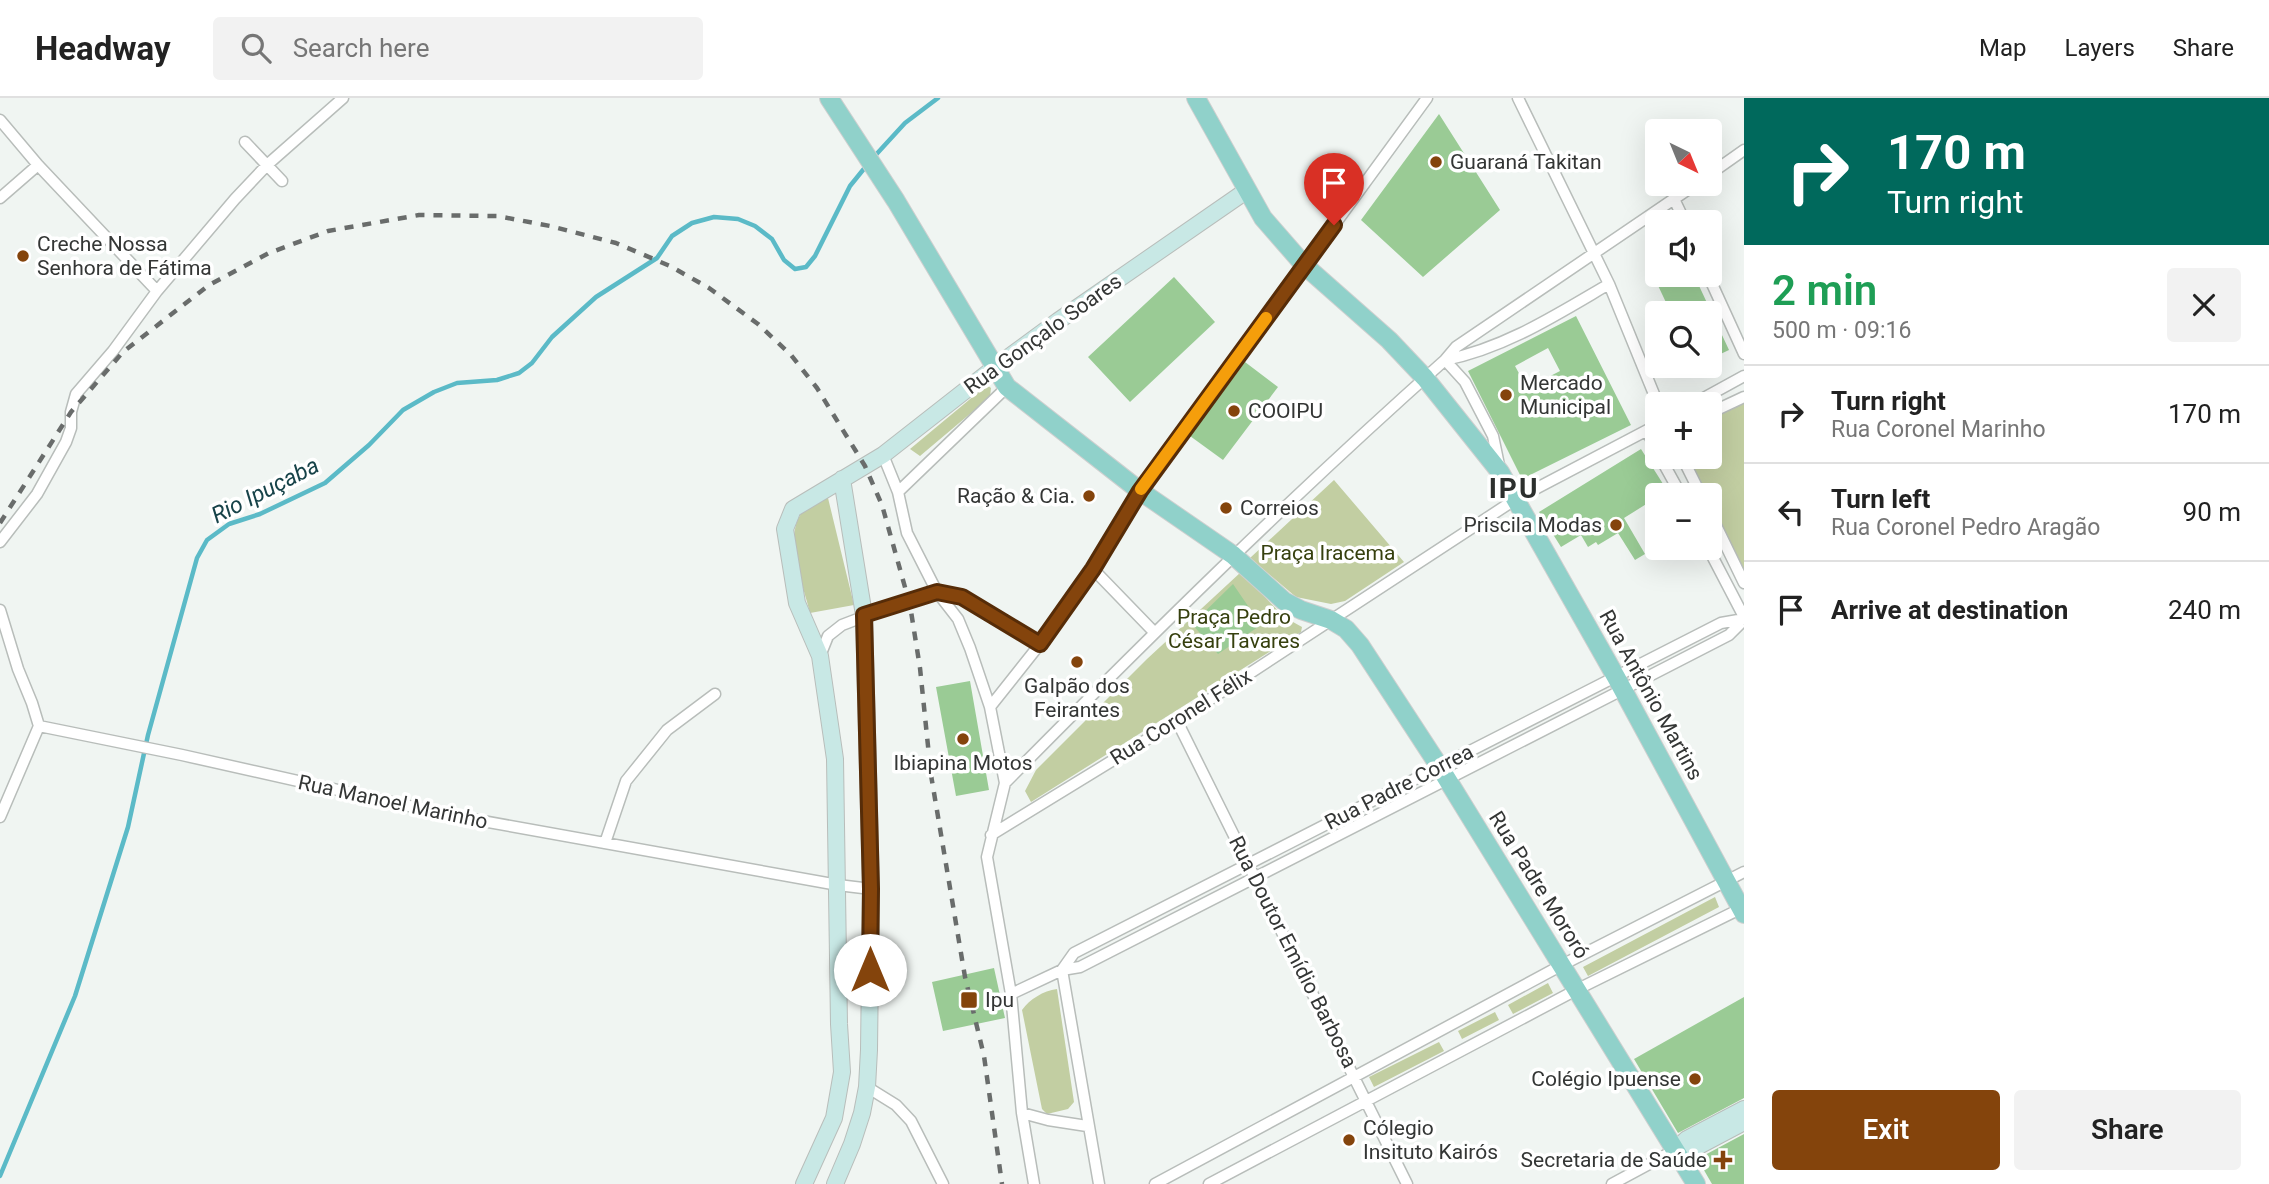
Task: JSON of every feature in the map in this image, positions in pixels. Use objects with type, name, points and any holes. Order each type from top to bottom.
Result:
[{"type":"main road","points":[[828,98],[896,201],[1007,387],[1140,491],[1233,555],[1284,601],[1331,620]]},
{"type":"main road","name":"Rua Antônio Martins","points":[[1196,98],[1263,218],[1304,265],[1389,340],[1425,378],[1500,472],[1743,909]]},
{"type":"main road","name":"Rua Padre Mororó","points":[[1331,620],[1346,629],[1360,645],[1443,773],[1696,1184]]},
{"type":"street","points":[[0,542],[37,494],[66,442],[76,394],[113,351],[157,291],[267,165],[342,98]]},
{"type":"street","points":[[990,707],[1040,644],[1093,569],[1140,491],[1427,98]]},
{"type":"street","points":[[1518,98],[1609,284],[1653,392]]},
{"type":"street","points":[[0,120],[38,165],[157,291]]},
{"type":"street","points":[[245,142],[282,181]]},
{"type":"street","points":[[1722,166],[1744,150]]},
{"type":"street","points":[[0,198],[38,165]]},
{"type":"street","name":"Rua Gonçalo Soares","points":[[804,1184],[834,1118],[842,1072],[835,758],[821,656],[797,603],[785,529],[793,509],[884,455],[1058,321],[1246,191]]},
{"type":"street","points":[[1005,783],[1233,555],[1456,347],[1678,196]]},
{"type":"street","points":[[1674,199],[1679,210]]},
{"type":"street","points":[[1445,360],[1472,355],[1498,345],[1609,284]]},
{"type":"street","points":[[1713,287],[1744,354]]},
{"type":"street","points":[[1445,360],[1465,382],[1493,436],[1500,472]]},
{"type":"street","points":[[1715,392],[1744,376]]},
{"type":"street","name":"Rua Gonçalo Soares","points":[[898,492],[1007,387]]},
{"type":"street","points":[[1722,407],[1744,397]]},
{"type":"street","name":"Rua Coronel Félix","points":[[991,835],[1177,721],[1516,499],[1645,432]]},
{"type":"street","points":[[884,455],[898,492],[908,533],[937,592],[958,619],[990,707],[1005,783],[987,857],[1011,994],[1021,1113],[1034,1184]]},
{"type":"street","points":[[835,1184],[852,1144],[867,1087],[871,889],[864,615],[842,479]]},
{"type":"street","points":[[1722,538],[1744,583]]},
{"type":"street","points":[[1714,560],[1744,619]]},
{"type":"street","points":[[1093,569],[1154,632]]},
{"type":"street","points":[[821,656],[828,636],[842,625],[864,615],[937,592],[962,597],[1040,644]]},
{"type":"street","points":[[0,610],[39,726],[0,817]]},
{"type":"street","name":"Rua Padre Correa","points":[[1062,970],[1074,953],[1248,864],[1443,773],[1619,684],[1729,635],[1744,619]]},
{"type":"street","points":[[605,843],[626,780],[667,730],[715,694]]},
{"type":"street","name":"Rua Doutor Emídio Barbosa","points":[[1177,721],[1407,1184]]},
{"type":"street","name":"Rua Manoel Marinho","points":[[39,726],[449,815],[871,889]]},
{"type":"street","name":"Rua Padre Correa","points":[[1011,994],[1062,970],[1080,967],[1255,878],[1443,773]]},
{"type":"street","points":[[1154,1184],[1562,965],[1744,872]]},
{"type":"street","points":[[1209,1184],[1578,989],[1743,909]]},
{"type":"street","points":[[1062,970],[1099,1184]]},
{"type":"street","points":[[867,1087],[896,1105],[911,1121],[943,1184]]},
{"type":"street","points":[[1612,1184],[1744,1109]]},
{"type":"street","points":[[1021,1113],[1087,1126]]},
{"type":"street","points":[[1675,1150],[1692,1149],[1744,1122]]},
{"type":"green space","points":[[987,385],[991,388],[990,397],[920,456],[910,449]]},
{"type":"green space","points":[[1744,400],[1744,570],[1722,527],[1722,483],[1699,483],[1692,469],[1722,469],[1722,411]]},
{"type":"green space","name":"Praça Iracema","points":[[1334,480],[1404,562],[1345,601],[1331,604],[1296,597],[1250,558]]},
{"type":"green space","points":[[828,498],[854,605],[810,613],[797,563],[795,530],[800,516],[810,505]]},
{"type":"green space","name":"Praça Pedro César Tavares","points":[[1241,572],[1284,617],[1302,627],[1301,632],[1031,802],[1025,791],[1036,770],[1147,659]]},
{"type":"green space","points":[[1715,897],[1719,907],[1588,976],[1583,967]]},
{"type":"green space","points":[[1548,983],[1553,993],[1513,1014],[1508,1005]]},
{"type":"green space","points":[[1057,989],[1074,1102],[1068,1109],[1047,1114],[1042,1109],[1022,1010],[1037,996]]},
{"type":"green space","points":[[1495,1012],[1499,1020],[1462,1039],[1458,1031]]},
{"type":"green space","points":[[1439,1042],[1444,1051],[1374,1087],[1369,1077]]},
{"type":"building","name":"Guaraná Takitan","points":[[1439,114],[1500,210],[1423,277],[1361,220]]},
{"type":"building","points":[[1174,277],[1215,322],[1130,402],[1088,357]]},
{"type":"building","points":[[1659,287],[1700,287],[1706,301],[1665,301]]},
{"type":"building","name":"Mercado Municipal","points":[[1576,316],[1631,425],[1522,479],[1468,371]],"holes":[[[1548,348],[1560,371],[1527,388],[1515,366]]]},
{"type":"building","points":[[1722,335],[1729,350],[1722,353]]},
{"type":"building","name":"COOIPU","points":[[1245,362],[1278,387],[1223,460],[1190,436]]},
{"type":"building","points":[[1641,449],[1645,455],[1645,469],[1654,469],[1662,483],[1645,483],[1645,505],[1624,518],[1645,554],[1635,560],[1618,533],[1598,545],[1596,542],[1588,547],[1581,535],[1561,547],[1539,512]]},
{"type":"building","points":[[1233,584],[1261,625],[1218,654],[1192,624]]},
{"type":"building","name":"Ibiapina Motos","points":[[970,681],[989,790],[956,796],[936,687]]},
{"type":"building","name":"Ipu","points":[[994,968],[1005,1018],[943,1031],[932,982]]},
{"type":"building","name":"Colégio Ipuense","points":[[1744,997],[1744,1098],[1678,1133],[1634,1059]]},
{"type":"building","name":"Secretaria de Saúde","points":[[1744,1134],[1744,1184],[1712,1184],[1701,1165],[1703,1156]]},
{"type":"waterway","name":"Rio Ipuçaba","points":[[872,159],[905,123],[938,98]]},
{"type":"waterway","name":"Rio Ipuçaba","points":[[0,1176],[75,996],[128,827],[148,735],[197,558],[207,540],[229,524],[260,514],[325,483],[369,445],[403,410],[434,392],[457,383],[497,380],[519,373],[532,363],[552,337],[596,297],[657,258],[672,236],[692,223],[714,217],[738,219],[755,226],[772,239],[784,260],[795,269],[806,267],[815,256],[850,186],[867,165]]},
{"type":"railway","points":[[0,523],[71,412],[123,352],[209,285],[269,253],[328,231],[419,215],[497,216],[616,243],[670,266],[709,288],[758,324],[791,355],[817,388],[865,466],[882,505],[910,605],[920,668],[931,775],[965,977],[984,1056],[1002,1184]]},
{"type":"slow traffic","points":[[1141,489],[1266,318]]},
{"type":"place","name":"Guaraná Takitan","points":[[1436,162]]},
{"type":"place","name":"Creche Nossa Senhora de Fátima","points":[[23,256]]},
{"type":"place","name":"Mercado Municipal","points":[[1506,395]]},
{"type":"place","name":"COOIPU","points":[[1234,411]]},
{"type":"place","name":"Ração & Cia.","points":[[1089,496]]},
{"type":"place","name":"Correios","points":[[1226,508]]},
{"type":"place","name":"Priscila Modas","points":[[1616,525]]},
{"type":"place","name":"Galpão dos Feirantes","points":[[1077,662]]},
{"type":"place","name":"Ibiapina Motos","points":[[963,739]]},
{"type":"place","name":"Ipu","points":[[969,1000]]},
{"type":"place","name":"Colégio Ipuense","points":[[1695,1079]]},
{"type":"place","name":"Cólegio Insituto Kairós","points":[[1349,1140]]},
{"type":"place","name":"Secretaria de Saúde","points":[[1723,1160]]},
{"type":"district","name":"IPU","points":[[1514,488]]},
{"type":"route","points":[[870,970],[871,889],[864,615],[937,592],[962,597],[1040,644],[1093,569],[1140,491],[1334,225]]}]
